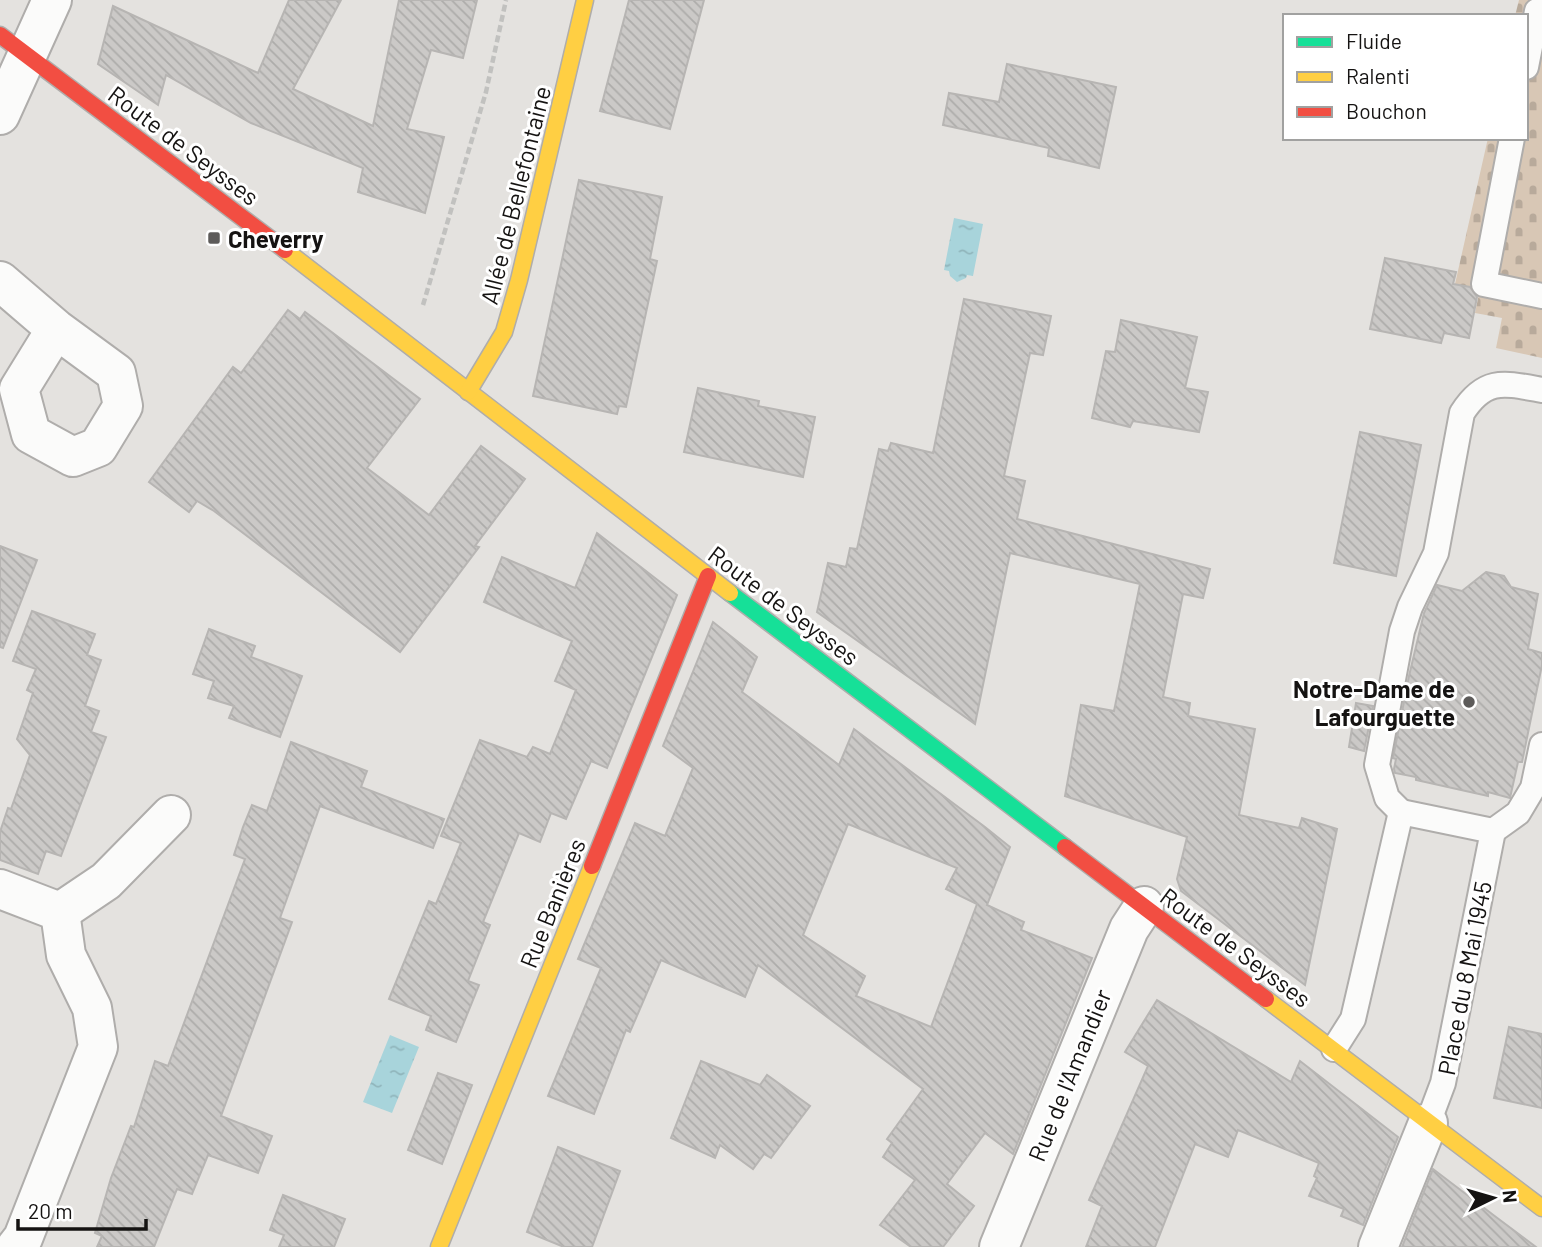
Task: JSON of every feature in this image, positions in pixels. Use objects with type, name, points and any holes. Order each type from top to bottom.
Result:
[{"type":"main road","name":"Allée de Bellefontaine","points":[[468,392],[504,332],[519,280],[585,0]]},
{"type":"main road","name":"Route de Seysses","points":[[13,45],[1542,1208]]},
{"type":"main road","name":"Rue Banières","points":[[439,1247],[708,576]]},
{"type":"street","points":[[0,115],[13,45],[52,0]]},
{"type":"street","points":[[0,281],[56,329]]},
{"type":"street","points":[[60,912],[106,881],[171,815]]},
{"type":"street","points":[[0,889],[60,912]]},
{"type":"street","name":"Rue de l'Amandier","points":[[999,1247],[1129,929],[1144,906]]},
{"type":"street","points":[[16,1247],[23,1238],[98,1047],[92,1008],[66,955],[60,912]]},
{"type":"street","points":[[1378,1247],[1428,1122]]},
{"type":"lane","points":[[1528,57],[1537,11],[1542,12]]},
{"type":"lane","points":[[1512,140],[1483,284],[1542,296]]},
{"type":"lane","points":[[1542,390],[1505,384],[1490,385],[1473,396],[1462,413],[1436,553],[1410,607],[1402,631],[1377,765],[1387,798],[1401,812],[1493,831],[1518,813],[1533,788],[1542,745]]},
{"type":"lane","points":[[1334,1049],[1353,1019],[1401,812]]},
{"type":"lane","name":"Place du 8 Mai 1945","points":[[1428,1122],[1443,1083],[1493,831]]},
{"type":"path","points":[[410,346],[486,92],[506,0]]},
{"type":"green space","points":[[1519,0],[1542,0],[1542,358],[1496,348],[1502,318],[1475,313],[1480,289],[1455,284],[1488,140],[1528,140],[1528,14],[1516,14]]},
{"type":"water","points":[[954,218],[983,224],[973,276],[967,275],[957,282],[950,276],[949,271],[944,270]]},
{"type":"water","points":[[390,1035],[419,1047],[392,1113],[363,1102]]},
{"type":"building","points":[[289,0],[341,0],[293,89],[373,126],[399,0],[477,0],[463,58],[431,50],[407,129],[444,137],[425,213],[358,192],[363,168],[251,123],[166,75],[158,105],[98,64],[113,6],[258,73]]},
{"type":"building","points":[[629,0],[704,0],[670,129],[600,111]]},
{"type":"building","points":[[1007,64],[1116,87],[1099,168],[1048,156],[1049,148],[943,125],[949,93],[999,102]]},
{"type":"building","points":[[579,180],[662,197],[650,259],[657,261],[626,407],[619,406],[617,414],[533,396]]},
{"type":"building","points":[[1385,258],[1456,272],[1453,284],[1470,287],[1477,297],[1469,338],[1444,333],[1441,343],[1370,329]]},
{"type":"building","points":[[964,299],[1051,316],[1043,355],[1030,353],[1004,476],[1025,481],[1017,519],[1210,569],[1203,598],[1183,594],[1163,697],[1190,703],[1188,716],[1255,729],[1239,815],[1299,828],[1302,818],[1337,829],[1305,985],[1181,891],[1177,879],[1187,837],[1065,796],[1081,705],[1114,711],[1140,584],[1010,553],[975,724],[817,612],[828,563],[846,567],[850,548],[857,549],[879,449],[888,451],[891,443],[933,453]]},
{"type":"building","points":[[288,310],[300,319],[305,312],[420,399],[367,468],[429,515],[481,446],[525,479],[475,546],[479,547],[400,652],[214,511],[197,501],[189,512],[149,482],[233,367],[241,373]]},
{"type":"building","points":[[1121,320],[1197,337],[1185,388],[1208,392],[1199,432],[1133,421],[1130,427],[1092,418],[1106,351],[1115,352]]},
{"type":"building","points":[[698,388],[759,401],[758,406],[815,417],[803,477],[684,452]]},
{"type":"building","points":[[1360,432],[1421,445],[1396,576],[1334,563]]},
{"type":"building","points":[[597,533],[677,595],[607,768],[591,761],[566,819],[551,813],[540,842],[519,833],[483,922],[490,925],[468,981],[479,985],[456,1042],[426,1030],[431,1016],[389,999],[429,901],[436,904],[461,843],[441,836],[480,740],[527,757],[533,747],[550,754],[576,690],[555,681],[572,641],[484,602],[502,557],[575,588]]},
{"type":"building","points":[[0,546],[37,560],[3,648],[0,647]]},
{"type":"building","name":"Notre-Dame de Lafourguette","points":[[1486,572],[1504,576],[1511,587],[1538,594],[1528,649],[1542,653],[1542,665],[1522,762],[1518,762],[1510,798],[1488,792],[1488,796],[1416,780],[1416,777],[1395,773],[1394,769],[1396,759],[1393,758],[1409,676],[1424,613],[1437,585],[1462,591]]},
{"type":"building","points":[[32,611],[95,634],[87,655],[101,660],[85,706],[99,711],[91,732],[106,737],[61,856],[46,851],[38,874],[0,860],[0,832],[30,755],[17,739],[33,693],[27,690],[36,669],[13,661]]},
{"type":"building","points":[[713,622],[757,657],[742,692],[839,765],[854,729],[985,827],[1010,847],[987,905],[1024,922],[1021,930],[1092,958],[1013,1154],[985,1133],[947,1184],[974,1206],[943,1247],[911,1247],[880,1225],[915,1180],[883,1157],[892,1143],[887,1139],[923,1089],[758,965],[745,997],[661,960],[630,1032],[626,1030],[594,1114],[548,1096],[601,968],[578,959],[635,823],[665,836],[693,768],[663,746]],"holes":[[[848,824],[957,868],[946,889],[977,904],[931,1027],[856,996],[865,976],[803,935]]]},
{"type":"building","points":[[209,629],[255,646],[251,657],[302,676],[280,737],[229,718],[234,706],[208,698],[214,681],[193,674]]},
{"type":"building","points":[[1356,703],[1373,706],[1364,751],[1349,747]]},
{"type":"building","points":[[291,742],[367,771],[361,787],[444,819],[433,848],[320,806],[280,918],[292,922],[221,1116],[272,1136],[258,1173],[208,1155],[192,1194],[177,1189],[154,1247],[97,1247],[102,1236],[95,1233],[111,1178],[131,1126],[134,1127],[155,1061],[168,1066],[245,859],[234,855],[243,827],[252,805],[267,811]]},
{"type":"building","points":[[1157,1000],[1291,1082],[1300,1061],[1398,1137],[1363,1225],[1341,1216],[1344,1209],[1309,1196],[1317,1178],[1314,1176],[1319,1163],[1238,1130],[1228,1157],[1195,1144],[1155,1247],[1086,1247],[1102,1206],[1089,1200],[1148,1066],[1125,1052]]},
{"type":"building","points":[[1509,1027],[1542,1034],[1542,1108],[1494,1098]]},
{"type":"building","points":[[701,1061],[760,1085],[767,1075],[810,1106],[771,1158],[764,1154],[753,1169],[720,1145],[715,1158],[671,1138]]},
{"type":"building","points":[[438,1073],[472,1085],[442,1164],[408,1150]]},
{"type":"building","points":[[558,1147],[620,1171],[592,1247],[564,1247],[527,1232]]},
{"type":"building","points":[[1433,1169],[1496,1217],[1536,1247],[1402,1247]]},
{"type":"building","points":[[283,1195],[345,1219],[334,1247],[279,1247],[284,1235],[270,1230]]},
{"type":"traffic: fast","points":[[730,593],[1065,847]]},
{"type":"traffic: slow","points":[[468,392],[504,332],[519,280],[585,0]]},
{"type":"traffic: slow","points":[[285,250],[730,593]]},
{"type":"traffic: slow","points":[[439,1247],[592,866]]},
{"type":"traffic: slow","points":[[1266,999],[1542,1208]]},
{"type":"traffic: jam","points":[[0,35],[285,250]]},
{"type":"traffic: jam","points":[[592,866],[708,576]]},
{"type":"traffic: jam","points":[[1065,847],[1266,999]]},
{"type":"place","name":"Cheverry","points":[[214,238]]},
{"type":"place","name":"Notre-Dame de Lafourguette","points":[[1469,702]]}]
